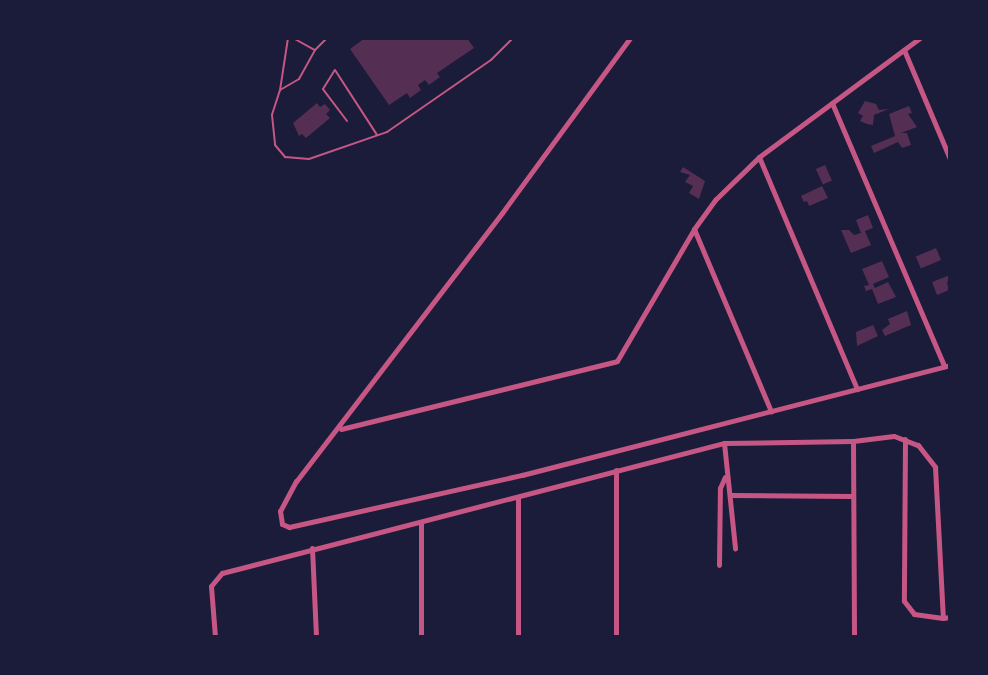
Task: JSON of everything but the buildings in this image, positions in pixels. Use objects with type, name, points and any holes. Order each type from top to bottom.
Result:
[{"type":"street","points":[[630,38],[339,429],[296,481],[280,511],[282,524],[289,527],[506,479],[947,366],[832,103]]},
{"type":"street","points":[[339,429],[617,361],[694,229],[716,199],[759,157],[920,38]]},
{"type":"street","points":[[904,50],[950,159]]},
{"type":"street","points":[[759,157],[857,389]]},
{"type":"street","points":[[694,229],[771,411]]},
{"type":"street","points":[[215,637],[211,597],[215,578],[312,548],[518,498],[724,443],[853,441],[894,436],[905,439],[927,453],[935,467],[946,618],[914,614],[904,601],[905,439]]},
{"type":"street","points":[[853,441],[854,637]]},
{"type":"street","points":[[724,443],[735,548]]},
{"type":"street","points":[[616,470],[616,637]]},
{"type":"street","points":[[719,565],[720,488],[726,477]]},
{"type":"street","points":[[731,495],[852,496]]},
{"type":"street","points":[[518,498],[518,637]]},
{"type":"street","points":[[421,522],[421,637]]},
{"type":"street","points":[[312,548],[316,637]]},
{"type":"lane","points":[[288,38],[280,90],[272,115],[272,131],[279,152],[285,157],[309,159],[378,136],[491,60],[513,38]]},
{"type":"lane","points":[[293,38],[315,50]]},
{"type":"lane","points":[[280,90],[299,79],[315,50],[327,38]]},
{"type":"lane","points":[[347,121],[323,89],[335,70],[378,136]]}]
